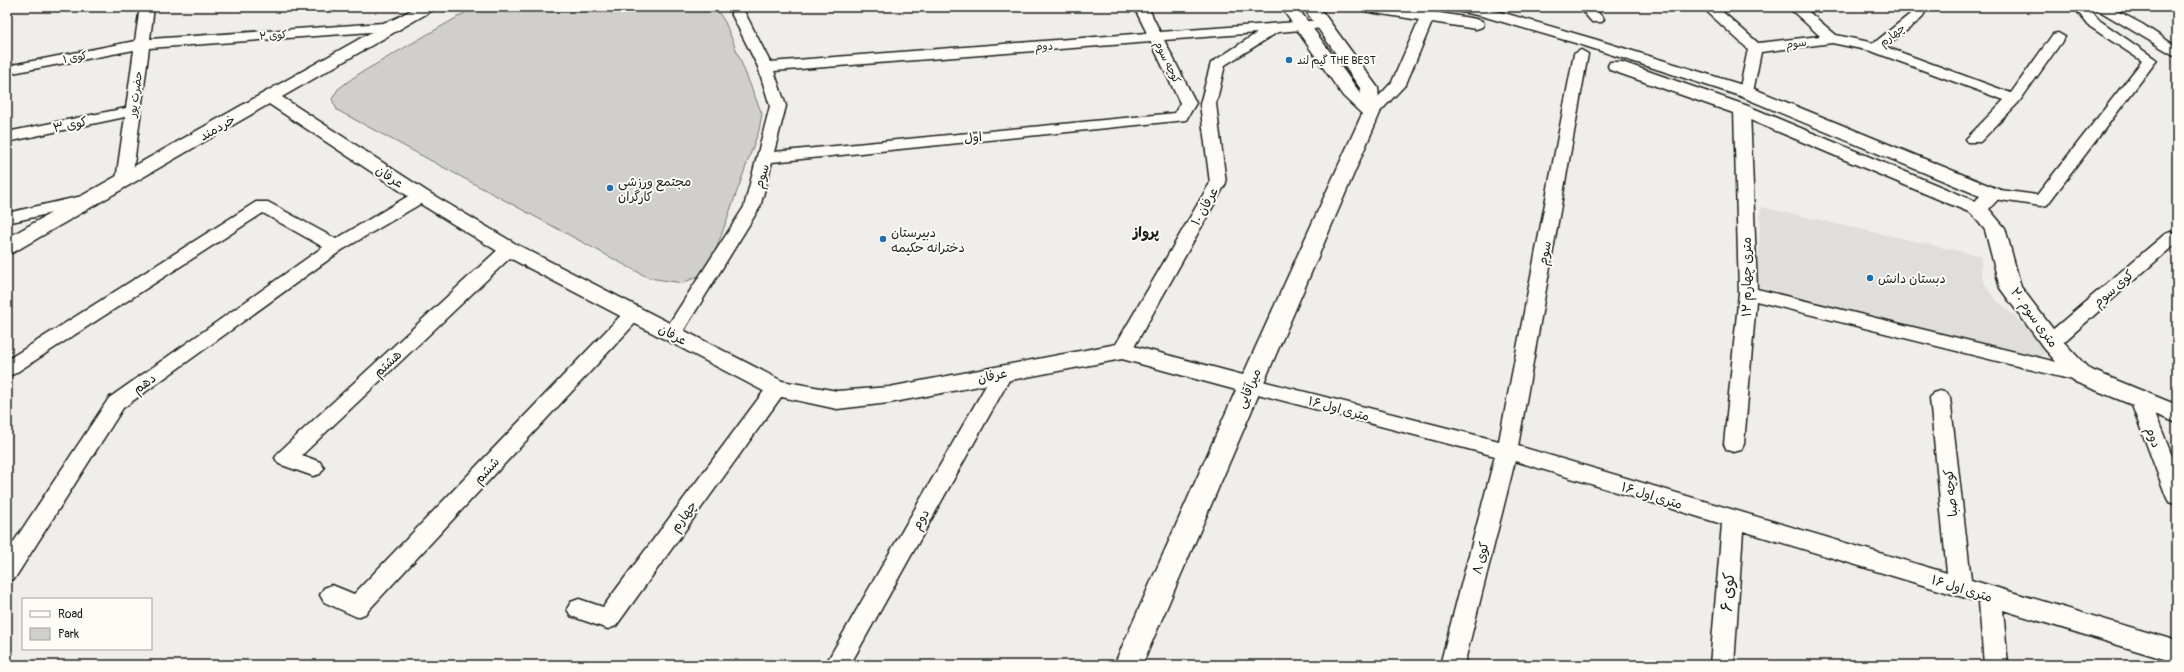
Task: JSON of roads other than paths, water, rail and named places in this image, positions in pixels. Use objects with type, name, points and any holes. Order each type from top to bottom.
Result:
[{"type":"street","name":"حضرت پور","points":[[124,180],[147,7]]},
{"type":"street","name":"خردمند","points":[[7,247],[427,7]]},
{"type":"street","name":"سوم","points":[[672,333],[752,207],[766,158],[778,106],[765,67],[735,7]]},
{"type":"street","name":"کوچه سوم","points":[[1141,7],[1188,103],[1181,117]]},
{"type":"street","points":[[1289,7],[1349,92],[1371,113],[1399,84],[1428,15]]},
{"type":"street","name":"میرآقایی","points":[[1128,665],[1371,113],[1369,88],[1312,7]]},
{"type":"street","points":[[1369,7],[1428,15],[1479,25],[1581,54],[1742,110],[1978,209],[1993,194]]},
{"type":"street","points":[[1457,7],[1484,12],[1588,42],[1746,92],[1993,194],[2040,200],[2150,60],[2094,23],[2081,7]]},
{"type":"street","points":[[1586,7],[1597,19]]},
{"type":"street","points":[[1709,7],[1755,48],[1746,92]]},
{"type":"street","name":"سوم","points":[[1795,7],[1832,39]]},
{"type":"street","name":"چهارم","points":[[1832,39],[1850,41],[1876,48],[1916,16],[1920,7]]},
{"type":"street","points":[[2100,7],[2137,27],[2177,53]]},
{"type":"street","name":"کوی ۲","points":[[142,44],[385,27],[403,20]]},
{"type":"street","name":"دوم","points":[[765,67],[1324,24]]},
{"type":"street","name":"عرفان ۱۰","points":[[1122,351],[1218,183],[1208,104],[1218,63],[1274,28]]},
{"type":"street","points":[[1974,139],[2014,99],[2058,37]]},
{"type":"street","name":"سوم","points":[[1755,48],[1832,39]]},
{"type":"street","name":"کوی ۱","points":[[7,70],[142,44]]},
{"type":"street","points":[[1876,48],[2014,99]]},
{"type":"street","name":"سوم","points":[[1507,451],[1581,54]]},
{"type":"street","name":"عرفان","points":[[270,97],[421,196],[510,249],[777,388],[837,400],[889,395],[1122,351]]},
{"type":"street","name":"۱۲ متری چهارم","points":[[1734,444],[1748,293],[1742,110]]},
{"type":"street","name":"کوی ۳","points":[[7,138],[133,111]]},
{"type":"street","name":"اول","points":[[766,158],[1181,117]]},
{"type":"street","name":"دهم","points":[[7,570],[116,403],[336,246],[421,196]]},
{"type":"street","points":[[7,218],[91,199]]},
{"type":"street","points":[[7,369],[262,206],[336,246]]},
{"type":"street","name":"۲۰ متری سوم","points":[[1978,209],[1995,228],[2011,288],[2050,342],[2082,375]]},
{"type":"street","name":"کوی سوم","points":[[2050,342],[2171,238],[2177,241]]},
{"type":"street","name":"هشتم","points":[[313,468],[286,458],[510,249]]},
{"type":"street","points":[[1748,293],[2082,375]]},
{"type":"street","name":"ششم","points":[[332,595],[357,607],[634,313]]},
{"type":"street","name":"۱۶ متری اول","points":[[1122,351],[1507,451],[2177,652]]},
{"type":"street","name":"دوم","points":[[837,665],[1003,373]]},
{"type":"street","name":"دوم","points":[[2082,375],[2177,414]]},
{"type":"street","name":"چهارم","points":[[579,609],[608,619],[777,388]]},
{"type":"street","name":"کوچه صبا","points":[[1940,398],[1960,587]]},
{"type":"street","name":"دوم","points":[[2140,400],[2177,496]]},
{"type":"street","name":"کوی ۸","points":[[1452,665],[1507,451]]},
{"type":"street","name":"کوی ۶","points":[[1722,665],[1733,519]]},
{"type":"street","points":[[1990,596],[1996,665]]},
{"type":"place","name":"گیم لند THE BEST","points":[[1289,60]]},
{"type":"place","name":"مجتمع ورزشی کارگران","points":[[610,188]]},
{"type":"place","name":"دبیرستان دخترانه حکیمه","points":[[883,239]]},
{"type":"place","name":"دبستان دانش","points":[[1870,278]]},
{"type":"district","name":"پرواز","points":[[1146,232]]}]
